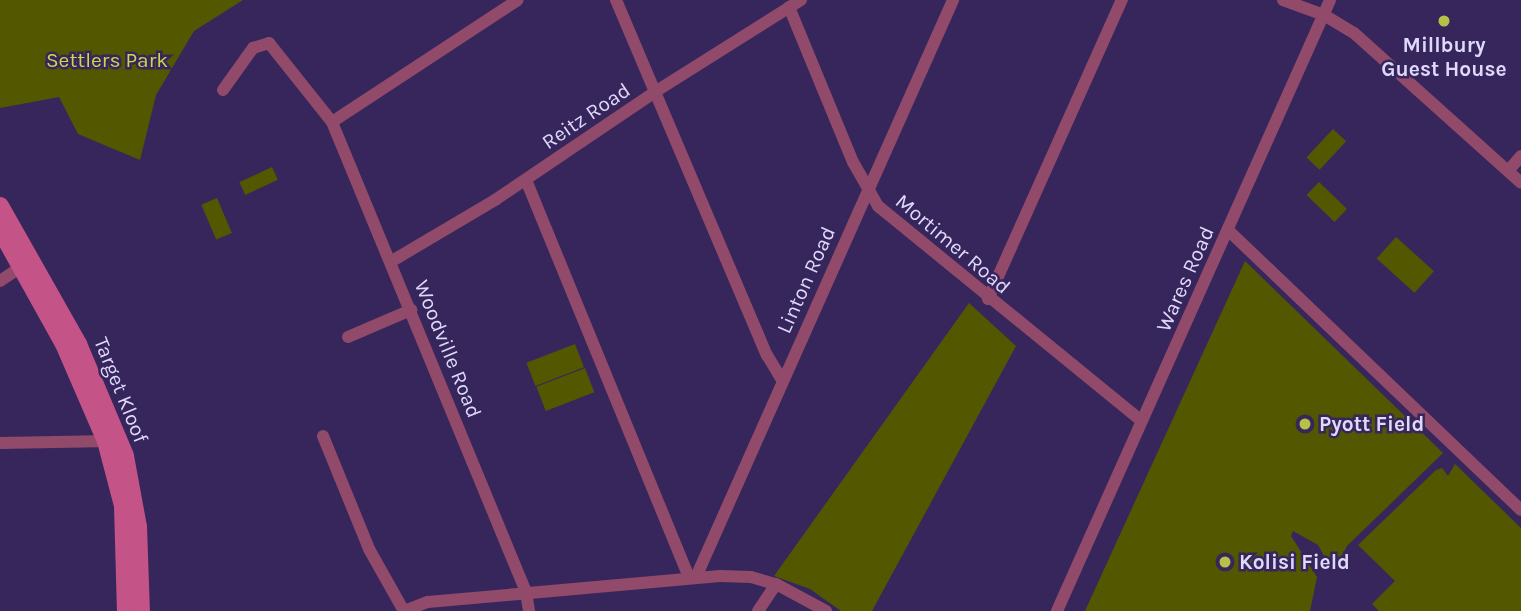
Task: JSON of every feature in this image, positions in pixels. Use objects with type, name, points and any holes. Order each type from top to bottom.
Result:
[{"type":"main road","name":"Target Kloof","points":[[0,206],[78,344],[112,441],[138,527],[141,611]]},
{"type":"main road","name":"Target Kloof","points":[[0,229],[64,344],[112,441],[123,506],[126,611]]},
{"type":"street","points":[[332,122],[518,0]]},
{"type":"street","points":[[616,0],[657,90],[757,331],[782,380]]},
{"type":"street","name":"Linton Road","points":[[693,577],[953,0]]},
{"type":"street","points":[[988,299],[1122,0]]},
{"type":"street","points":[[1283,0],[1324,15],[1354,33],[1521,183]]},
{"type":"street","name":"Wares Road","points":[[1057,611],[1330,0]]},
{"type":"street","name":"Reitz Road","points":[[392,261],[526,180],[657,90],[795,4]]},
{"type":"street","name":"Mortimer Road","points":[[795,4],[868,191],[891,218],[1142,421]]},
{"type":"street","name":"Woodville Road","points":[[223,90],[253,48],[269,43],[332,122],[392,261],[526,592],[529,611]]},
{"type":"street","points":[[1508,171],[1521,156]]},
{"type":"street","points":[[526,180],[693,577]]},
{"type":"street","points":[[1228,230],[1521,510]]},
{"type":"street","points":[[0,281],[22,266]]},
{"type":"street","points":[[348,337],[411,310]]},
{"type":"street","points":[[323,436],[369,549],[404,611],[428,602],[693,577],[751,577],[776,584],[826,611]]},
{"type":"street","points":[[0,443],[112,441]]},
{"type":"street","points":[[758,611],[776,584]]},
{"type":"green space","name":"Settlers Park","points":[[0,0],[243,0],[194,31],[156,95],[140,160],[78,134],[59,97],[0,108]]},
{"type":"green space","points":[[1333,129],[1346,141],[1320,170],[1306,158]]},
{"type":"green space","points":[[272,167],[278,180],[245,195],[239,182]]},
{"type":"green space","points":[[1319,182],[1347,209],[1335,222],[1306,195]]},
{"type":"green space","points":[[217,198],[232,233],[216,240],[201,205]]},
{"type":"green space","points":[[1396,237],[1434,271],[1414,293],[1377,259]]},
{"type":"green space","points":[[1245,261],[1443,453],[1347,546],[1333,572],[1318,545],[1293,531],[1291,536],[1317,577],[1310,611],[1085,611]]},
{"type":"green space","points":[[969,303],[1016,346],[872,611],[841,611],[810,589],[774,576]]},
{"type":"green space","points":[[575,344],[584,367],[535,386],[526,363]]},
{"type":"green space","points":[[585,368],[594,392],[546,411],[536,387]]},
{"type":"green space","points":[[1455,464],[1521,528],[1521,611],[1379,611],[1372,604],[1395,581],[1358,545],[1436,470],[1442,468],[1448,476]]},
{"type":"place","name":"Millbury Guest House","points":[[1444,21]]},
{"type":"place","name":"Pyott Field","points":[[1305,424]]},
{"type":"place","name":"Kolisi Field","points":[[1225,562]]}]
